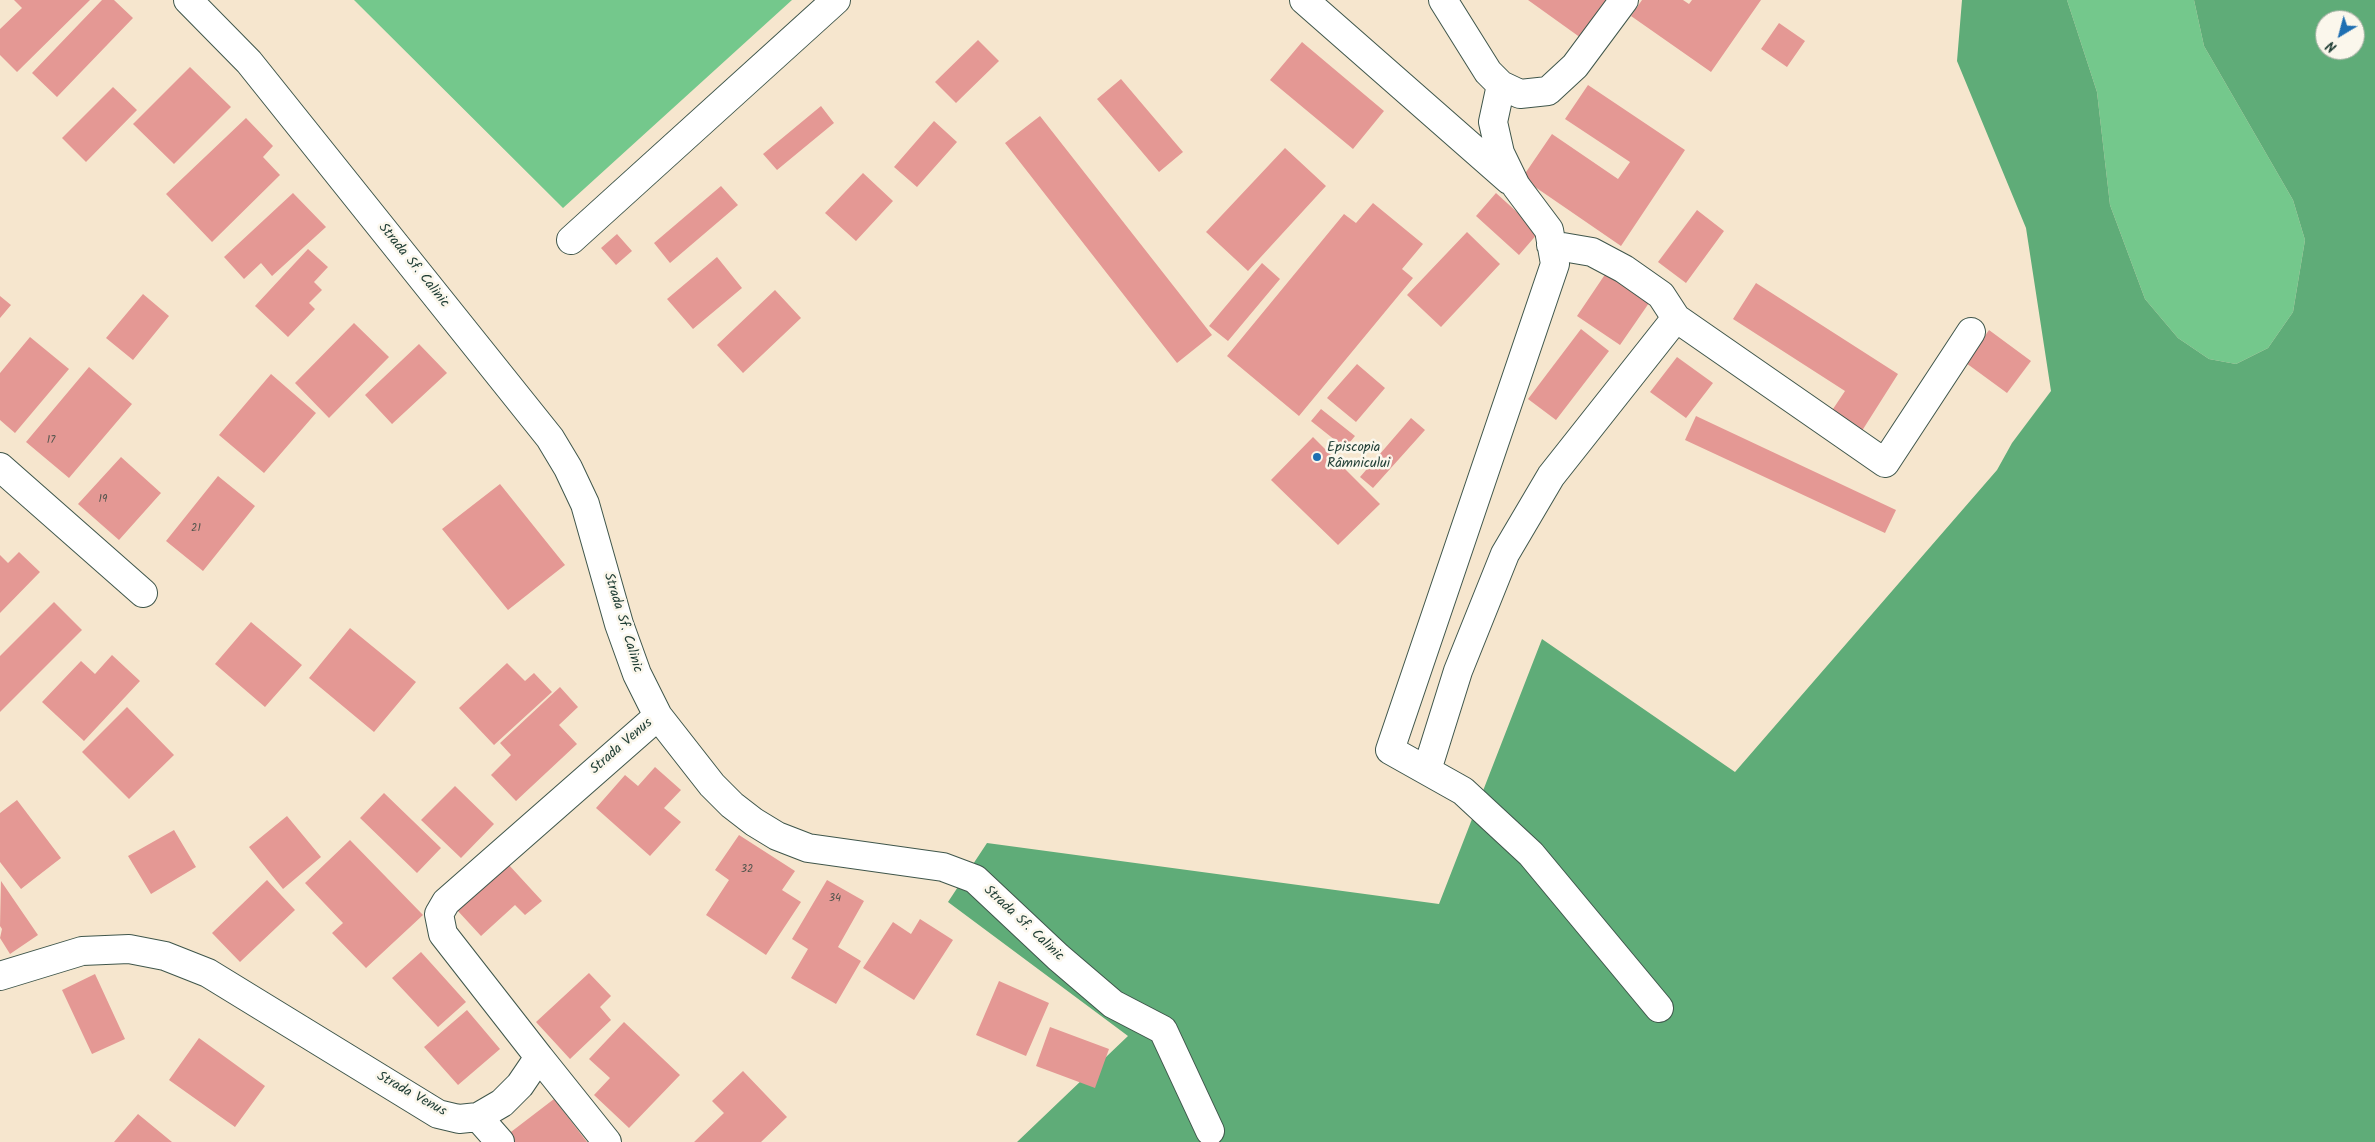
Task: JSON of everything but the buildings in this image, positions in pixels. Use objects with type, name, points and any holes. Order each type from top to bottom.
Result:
[{"type":"street","name":"Strada Sf. Calinic","points":[[188,0],[249,62],[550,438],[568,468],[585,504],[620,624],[637,674],[658,716],[712,784],[732,805],[777,836],[808,848],[943,867],[975,879],[1058,957],[1113,1004],[1163,1030],[1210,1131]]},
{"type":"street","points":[[571,240],[836,0]]},
{"type":"street","points":[[1304,0],[1516,186]]},
{"type":"street","points":[[1442,0],[1488,72],[1501,85],[1520,94],[1548,91],[1575,66],[1624,0]]},
{"type":"street","points":[[1501,85],[1493,122],[1500,153],[1516,186],[1549,230],[1555,264],[1390,750],[1463,791],[1531,854],[1659,1008]]},
{"type":"street","points":[[1552,245],[1592,252],[1624,269],[1661,295],[1676,318],[1886,463],[1971,332]]},
{"type":"street","points":[[1427,770],[1458,672],[1505,554],[1550,476],[1676,318]]},
{"type":"street","points":[[0,467],[143,593]]},
{"type":"street","name":"Strada Venus","points":[[0,976],[82,951],[129,949],[165,956],[208,973],[438,1114],[458,1119],[478,1117],[502,1103],[520,1085],[539,1057],[443,934],[439,914],[446,902],[658,716]]},
{"type":"street","points":[[539,1057],[607,1142]]},
{"type":"street","points":[[478,1117],[500,1142]]},
{"type":"green space","points":[[354,0],[792,0],[563,208]]},
{"type":"green space","points":[[1962,0],[2067,0],[2097,92],[2110,205],[2145,299],[2178,338],[2209,359],[2236,364],[2268,348],[2293,312],[2305,240],[2293,200],[2204,46],[2194,0],[2375,0],[2375,1142],[1017,1142],[1128,1036],[948,902],[987,843],[1439,904],[1542,639],[1735,772],[1997,470],[2012,443],[2051,391],[2026,228],[1957,61]]},
{"type":"green space","points":[[2067,0],[2194,0],[2204,46],[2293,200],[2305,240],[2293,312],[2268,348],[2236,364],[2209,359],[2178,338],[2145,299],[2110,205],[2097,92]]},
{"type":"place","name":"Episcopia Râmnicului","points":[[1317,457]]}]
